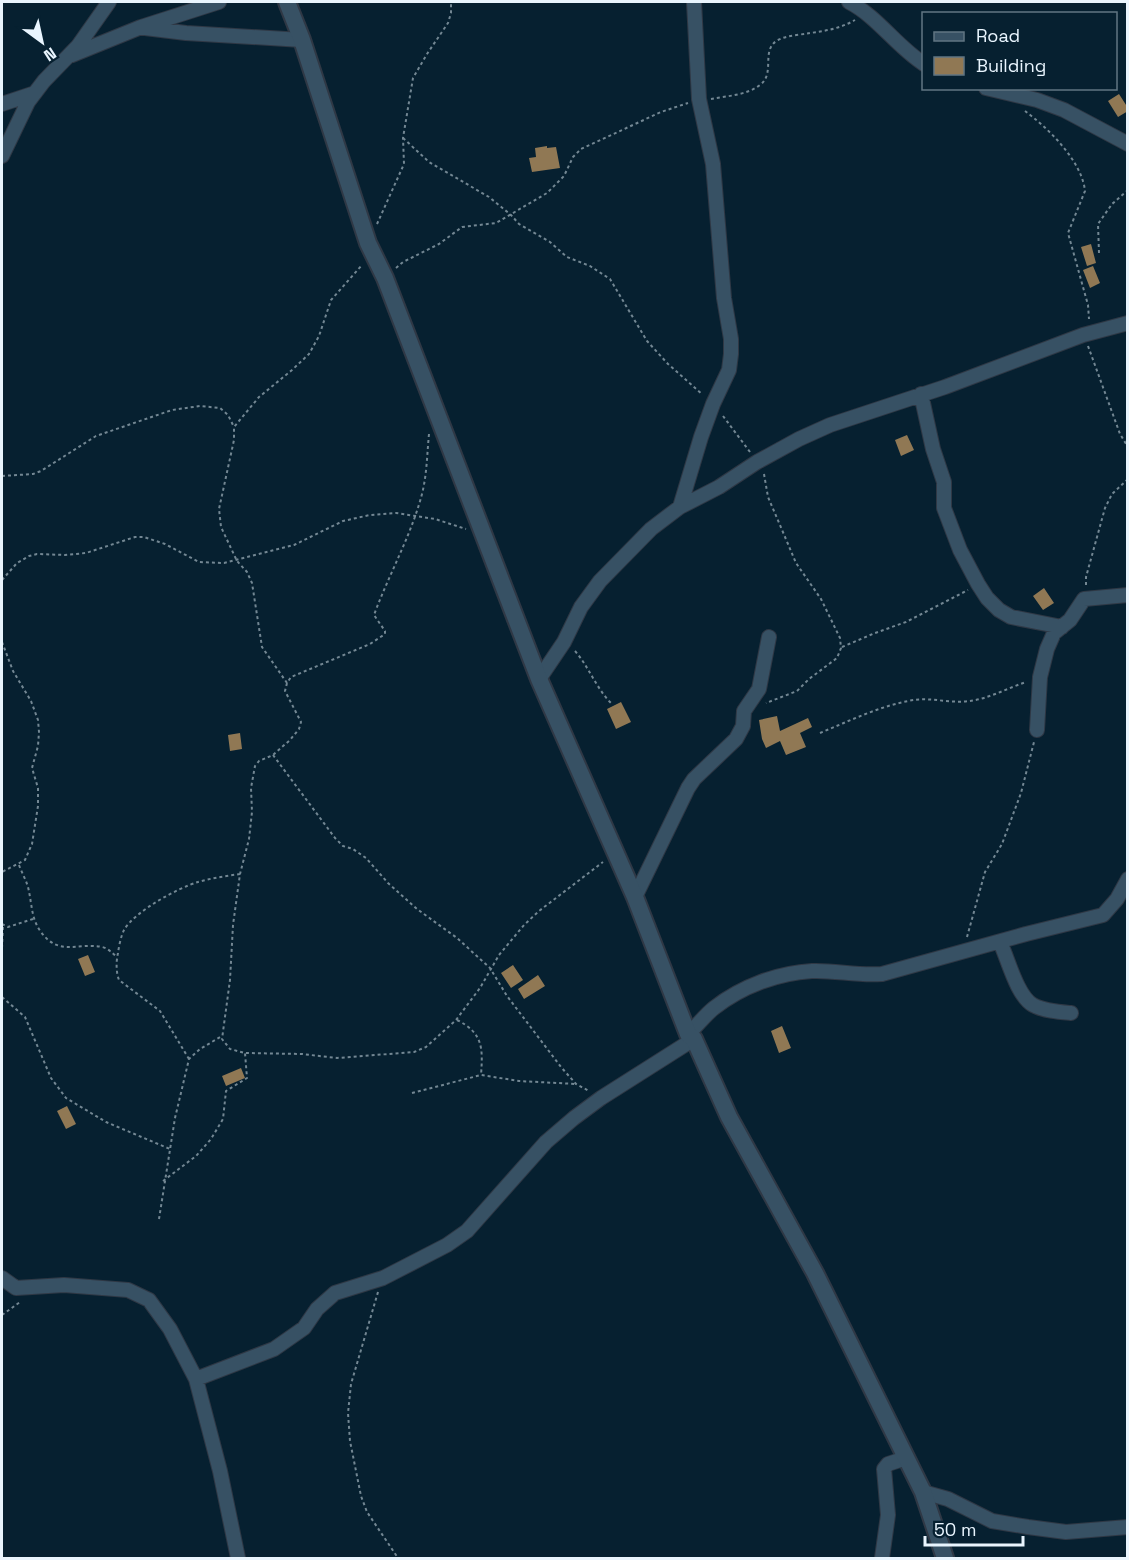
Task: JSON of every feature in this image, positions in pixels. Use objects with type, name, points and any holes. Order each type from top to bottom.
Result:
[{"type":"street","points":[[2,156],[14,127],[35,93],[91,28],[109,2]]},
{"type":"street","points":[[67,57],[141,27],[219,2]]},
{"type":"street","points":[[287,2],[302,40],[371,249],[385,278],[539,679],[635,897],[691,1037],[729,1117],[815,1273],[923,1492],[945,1558]]},
{"type":"street","points":[[680,507],[713,404],[729,370],[731,339],[724,298],[713,164],[699,99],[694,2]]},
{"type":"street","points":[[849,2],[871,16],[901,47],[922,63]]},
{"type":"street","points":[[141,27],[186,33],[302,40]]},
{"type":"street","points":[[994,90],[1037,100],[1064,110],[1128,144]]},
{"type":"street","points":[[2,104],[35,93]]},
{"type":"street","points":[[539,679],[564,642],[581,607],[600,581],[651,529],[680,507],[799,439],[830,425],[1083,335],[1128,323]]},
{"type":"street","points":[[921,394],[933,449],[944,482],[944,508],[960,550],[978,584],[987,598],[999,610],[1011,617],[1062,627]]},
{"type":"street","points":[[1037,730],[1040,677],[1047,649],[1054,633],[1070,620],[1086,598],[1128,595]]},
{"type":"street","points":[[635,897],[688,788],[736,739],[743,726],[744,711],[759,689],[769,637]]},
{"type":"street","points":[[196,1379],[274,1349],[304,1328],[317,1309],[335,1293],[383,1278],[447,1245],[467,1231],[546,1142],[601,1098],[691,1037],[713,1009],[729,997],[767,980],[814,971],[861,976],[882,974],[1103,915],[1117,899],[1128,879]]},
{"type":"street","points":[[1000,942],[1021,993],[1028,1001],[1044,1009],[1071,1013]]},
{"type":"street","points":[[2,1278],[16,1288],[64,1285],[128,1290],[149,1300],[170,1329],[196,1379],[220,1471],[238,1558]]},
{"type":"street","points":[[882,1558],[888,1515],[884,1469],[888,1464],[906,1458]]},
{"type":"street","points":[[923,1492],[948,1499],[992,1521],[1019,1526],[1066,1532],[1128,1527]]},
{"type":"path","points":[[234,428],[260,397],[309,354],[319,336],[331,300],[357,270],[371,249],[404,164],[403,138],[413,78],[448,23],[451,2]]},
{"type":"path","points":[[385,278],[403,262],[439,244],[462,227],[496,223],[512,215],[554,186],[564,176],[573,157],[581,149],[661,111],[699,99],[746,93],[760,86],[768,76],[770,50],[773,44],[780,39],[840,27],[862,15],[871,16]]},
{"type":"path","points":[[1018,106],[1047,127],[1068,153],[1084,184],[1085,191],[1068,233],[1088,305],[1089,318],[1083,335],[1120,434],[1128,447]]},
{"type":"path","points":[[403,138],[440,170],[485,194],[512,215],[519,224],[550,242],[567,257],[590,266],[610,279],[647,341],[668,364],[713,404],[764,473],[768,497],[792,553],[821,599],[840,638],[842,648],[837,658],[809,679],[797,692],[744,711]]},
{"type":"path","points":[[1099,253],[1098,224],[1112,204],[1128,190]]},
{"type":"path","points":[[2,476],[33,474],[42,471],[96,436],[154,415],[186,407],[220,408],[228,415],[234,428],[234,440],[219,509],[221,527],[237,561],[247,572],[255,592],[262,647],[287,683]]},
{"type":"path","points":[[429,428],[426,477],[407,539],[374,615],[385,634],[370,644],[297,674],[287,683],[285,691],[301,722],[299,729],[290,740],[255,766],[251,789],[252,812],[249,839],[240,874],[233,925],[230,980],[222,1036],[225,1044],[245,1053],[302,1054],[337,1058],[414,1052],[426,1047],[456,1020],[480,988],[490,968],[507,944],[539,911],[615,853]]},
{"type":"path","points":[[1086,598],[1086,577],[1105,507],[1112,494],[1128,479]]},
{"type":"path","points":[[2,580],[16,563],[28,556],[86,553],[135,537],[144,537],[165,544],[199,562],[237,561],[294,545],[344,521],[370,515],[396,513],[435,519],[485,536]]},
{"type":"path","points":[[842,648],[906,622],[978,584]]},
{"type":"path","points":[[2,642],[13,671],[31,701],[38,720],[39,732],[32,768],[38,788],[36,824],[30,852],[19,865],[2,872]]},
{"type":"path","points":[[564,642],[585,663],[603,694],[611,703]]},
{"type":"path","points":[[820,732],[885,707],[908,701],[928,698],[951,702],[970,701],[1040,677]]},
{"type":"path","points":[[963,951],[985,872],[1002,844],[1021,793],[1037,730]]},
{"type":"path","points":[[273,754],[335,838],[343,846],[353,849],[366,858],[388,883],[417,909],[457,938],[490,968],[507,996],[576,1084],[601,1098]]},
{"type":"path","points":[[19,865],[28,885],[33,919],[41,933],[51,942],[71,948],[100,946],[108,949],[117,957]]},
{"type":"path","points":[[189,1059],[160,1011],[119,980],[117,957],[124,930],[138,914],[195,883],[240,874]]},
{"type":"path","points":[[2,948],[2,925],[19,925],[33,919]]},
{"type":"path","points":[[2,997],[25,1017],[51,1078],[66,1098],[106,1122],[170,1149]]},
{"type":"path","points":[[456,1020],[467,1025],[478,1038],[482,1048],[481,1075]]},
{"type":"path","points":[[159,1220],[163,1181],[179,1096],[189,1059],[200,1048],[222,1036]]},
{"type":"path","points":[[163,1181],[196,1156],[222,1122],[226,1091],[247,1078],[245,1053]]},
{"type":"path","points":[[412,1093],[481,1075],[519,1081],[576,1084]]},
{"type":"path","points":[[383,1278],[351,1384],[348,1413],[350,1441],[364,1504],[398,1558]]},
{"type":"building","points":[[1119,94],[1128,111],[1118,117],[1108,101]]},
{"type":"building","points":[[547,146],[547,148],[556,147],[560,168],[532,172],[529,158],[536,157],[535,148]]},
{"type":"building","points":[[1091,244],[1096,263],[1087,266],[1081,247]]},
{"type":"building","points":[[1093,266],[1100,283],[1090,288],[1083,270]]},
{"type":"building","points":[[907,435],[914,450],[901,456],[895,440]]},
{"type":"building","points":[[1044,588],[1054,603],[1043,610],[1033,596]]},
{"type":"building","points":[[621,702],[631,722],[616,729],[607,709]]},
{"type":"building","points":[[777,716],[780,731],[808,718],[812,727],[800,733],[806,747],[786,755],[780,741],[766,748],[759,720]]},
{"type":"building","points":[[240,733],[242,749],[230,751],[228,735]]},
{"type":"building","points":[[88,955],[95,972],[85,976],[78,959]]},
{"type":"building","points":[[513,965],[523,980],[511,988],[501,973]]},
{"type":"building","points":[[538,975],[545,986],[524,999],[518,989]]},
{"type":"building","points":[[782,1026],[791,1048],[779,1053],[771,1031]]},
{"type":"building","points":[[241,1068],[245,1078],[226,1086],[222,1076]]},
{"type":"building","points":[[67,1106],[76,1124],[66,1129],[57,1111]]}]
